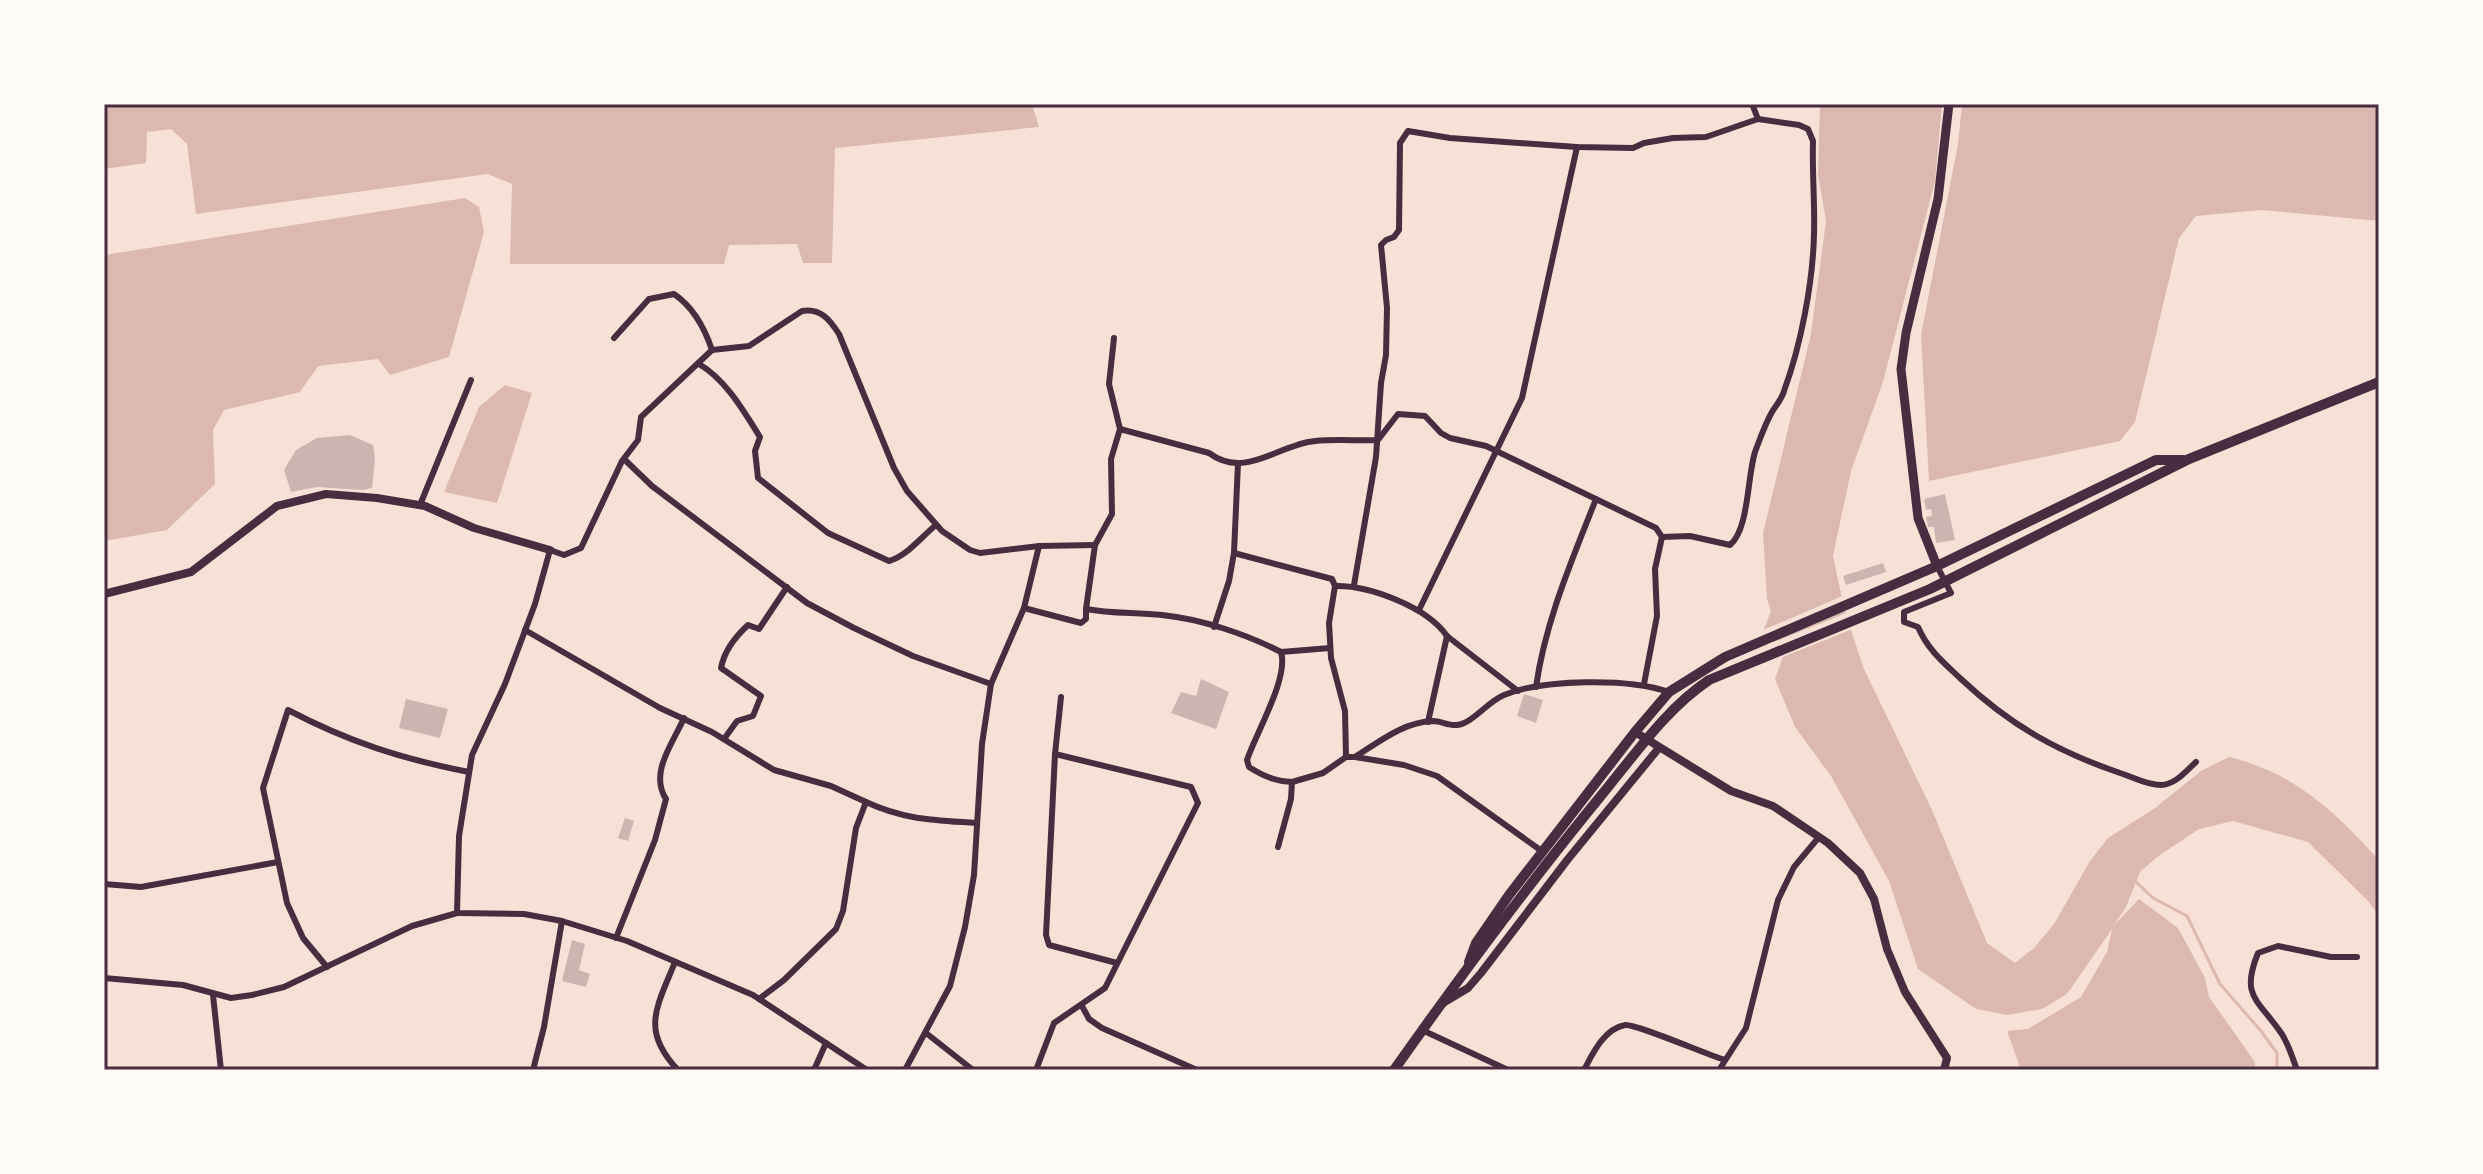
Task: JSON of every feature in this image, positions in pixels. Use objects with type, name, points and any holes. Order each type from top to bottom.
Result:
[{"type":"main road","points":[[1937,566],[1918,518],[1901,369],[1906,333],[1938,199],[1949,104]]},
{"type":"main road","points":[[1394,1070],[1560,846],[1664,718],[1690,693],[1709,680],[1930,589],[2189,459],[2379,382]]},
{"type":"main road","points":[[1466,971],[1476,943],[1635,732],[1669,692],[1705,667],[1937,566],[2156,460],[2189,459]]},
{"type":"street","points":[[1752,104],[1758,119]]},
{"type":"street","points":[[1354,585],[1378,440],[1387,333],[1381,245],[1399,230],[1400,143],[1408,131],[1450,138],[1633,148],[1673,138],[1706,137],[1758,119],[1808,129],[1813,141],[1814,234],[1808,287],[1784,394],[1771,414],[1755,453],[1743,526],[1730,545],[1690,536],[1662,537]]},
{"type":"street","points":[[1419,610],[1522,398],[1577,147]]},
{"type":"street","points":[[614,338],[649,299],[674,294],[683,300],[705,330],[712,350]]},
{"type":"street","points":[[104,594],[191,572],[277,506],[326,494],[420,505],[474,528],[564,555],[581,548],[624,459],[638,440],[641,417],[712,350],[749,346],[808,309],[825,315],[839,334],[894,468],[907,491],[936,525],[970,550],[980,553],[1039,546],[1095,545]]},
{"type":"street","points":[[1024,608],[1081,623],[1086,619],[1095,545],[1112,514],[1111,459],[1120,429],[1109,384],[1114,338]]},
{"type":"street","points":[[699,364],[712,372],[730,392],[760,437],[755,451],[758,478],[828,533],[889,561],[901,558],[936,525]]},
{"type":"street","points":[[420,505],[471,380]]},
{"type":"street","points":[[1378,440],[1398,414],[1425,416],[1450,438],[1496,450],[1656,528],[1662,537],[1655,569],[1657,616],[1644,684]]},
{"type":"street","points":[[1120,429],[1238,463],[1264,459],[1313,441],[1378,440]]},
{"type":"street","points":[[624,459],[652,486],[807,603],[913,656],[991,684]]},
{"type":"street","points":[[1214,627],[1229,581],[1234,553],[1238,463]]},
{"type":"street","points":[[1536,687],[1552,619],[1596,499]]},
{"type":"street","points":[[905,1070],[950,986],[974,875],[982,744],[991,684],[1024,608],[1039,546]]},
{"type":"street","points":[[457,913],[459,836],[472,755],[525,630],[550,550]]},
{"type":"street","points":[[1234,553],[1332,579],[1335,586],[1329,623],[1330,648],[1345,711],[1346,757]]},
{"type":"street","points":[[1937,566],[1951,593],[1904,612],[1904,622],[1918,627],[1927,647],[2016,725],[2075,758],[2143,782],[2172,783],[2196,762]]},
{"type":"street","points":[[1335,586],[1354,585],[1419,610],[1518,691]]},
{"type":"street","points":[[724,739],[737,721],[753,716],[761,696],[721,668],[722,660],[738,634],[748,625],[759,629],[787,587]]},
{"type":"street","points":[[1086,609],[1111,614],[1163,615],[1214,627],[1281,652],[1330,648]]},
{"type":"street","points":[[525,630],[660,708],[724,739],[774,770],[831,786],[893,815],[976,823]]},
{"type":"street","points":[[1428,722],[1447,636]]},
{"type":"street","points":[[1281,652],[1283,666],[1247,760],[1249,767],[1276,781],[1292,782],[1323,773],[1346,757],[1404,765],[1437,776],[1543,852]]},
{"type":"street","points":[[1355,757],[1407,726],[1428,722],[1458,725],[1473,718],[1487,703],[1536,687],[1644,684],[1669,692]]},
{"type":"street","points":[[1061,697],[1055,754],[1046,935],[1049,945],[1117,963]]},
{"type":"street","points":[[327,967],[303,938],[287,903],[263,788],[288,710],[351,741],[469,772]]},
{"type":"street","points":[[616,938],[655,840],[666,799],[658,782],[659,772],[684,718]]},
{"type":"street","points":[[1635,732],[1658,749],[1731,791],[1773,806],[1819,837],[1860,873],[1874,899],[1887,949],[1905,992],[1947,1058],[1944,1070]]},
{"type":"street","points":[[1439,1006],[1468,988],[1481,973],[1568,859],[1658,749]]},
{"type":"street","points":[[1036,1070],[1054,1023],[1105,988],[1198,803],[1191,787],[1055,754]]},
{"type":"street","points":[[1278,847],[1291,799],[1292,782]]},
{"type":"street","points":[[759,999],[784,980],[836,929],[843,911],[856,828],[866,802]]},
{"type":"street","points":[[1719,1070],[1746,1028],[1778,900],[1786,880],[1819,837]]},
{"type":"street","points":[[104,884],[141,887],[278,862]]},
{"type":"street","points":[[104,979],[183,985],[231,998],[252,995],[284,987],[412,926],[457,913],[524,914],[562,921],[616,938],[759,999],[867,1070]]},
{"type":"street","points":[[533,1070],[544,1027],[562,921]]},
{"type":"street","points":[[2297,1070],[2281,1032],[2255,1003],[2249,988],[2258,953],[2278,946],[2331,957],[2357,957]]},
{"type":"street","points":[[675,962],[653,1017],[657,1041],[665,1057],[678,1070]]},
{"type":"street","points":[[213,995],[221,1070]]},
{"type":"street","points":[[1082,1006],[1089,1019],[1102,1028],[1197,1070]]},
{"type":"street","points":[[1584,1070],[1602,1040],[1616,1028],[1629,1023],[1687,1048],[1725,1060]]},
{"type":"street","points":[[1422,1030],[1508,1070]]},
{"type":"street","points":[[926,1033],[973,1070]]},
{"type":"street","points":[[814,1070],[826,1043]]},
{"type":"shaded area","points":[[104,104],[1032,104],[1039,127],[835,148],[832,263],[803,263],[797,244],[729,245],[724,264],[510,264],[512,184],[488,174],[196,214],[187,144],[171,129],[147,132],[146,163],[104,169]]},
{"type":"shaded area","points":[[1820,104],[1942,104],[1935,181],[1883,382],[1851,471],[1833,556],[1845,612],[1864,669],[1932,810],[1987,943],[2015,963],[2034,948],[2054,924],[2090,861],[2108,838],[2155,808],[2201,771],[2229,757],[2274,773],[2312,796],[2346,825],[2379,860],[2379,915],[2308,842],[2233,821],[2199,829],[2140,872],[2126,907],[2114,925],[2139,899],[2178,928],[2205,978],[2209,997],[2255,1062],[2255,1070],[2021,1070],[2007,1031],[2028,1029],[2081,997],[2107,952],[2112,929],[2067,994],[2042,1009],[2007,1015],[1976,1009],[1918,969],[1889,881],[1831,776],[1795,727],[1775,679],[1783,657],[1764,629],[1771,611],[1767,599],[1763,533],[1811,334],[1826,221],[1818,175]]},
{"type":"shaded area","points":[[1962,104],[2379,104],[2379,221],[2261,210],[2196,216],[2179,238],[2135,422],[2120,441],[1929,481],[1921,335],[1958,144]]},
{"type":"shaded area","points":[[465,198],[479,207],[484,232],[449,357],[390,375],[378,359],[318,366],[300,392],[224,410],[213,430],[215,484],[167,530],[104,541],[104,255]]},
{"type":"shaded area","points":[[505,385],[532,393],[497,503],[444,492],[479,407]]},
{"type":"pier","points":[[1845,595],[1848,608],[1768,643],[1761,631]]},
{"type":"pier","points":[[1849,612],[1855,628],[1778,659],[1769,644]]},
{"type":"building","points":[[350,435],[373,445],[372,488],[317,487],[291,492],[284,470],[296,450],[317,438]]},
{"type":"building","points":[[1945,494],[1955,540],[1936,543],[1934,527],[1928,527],[1926,517],[1932,516],[1931,509],[1926,510],[1924,499]]},
{"type":"building","points":[[1883,563],[1886,572],[1846,585],[1843,576]]},
{"type":"building","points":[[1201,679],[1229,692],[1216,729],[1171,713],[1181,692],[1196,696]]},
{"type":"building","points":[[1524,694],[1543,700],[1536,723],[1517,716]]},
{"type":"building","points":[[406,699],[448,709],[440,738],[399,728]]},
{"type":"building","points":[[625,818],[634,821],[628,841],[618,838]]},
{"type":"building","points":[[572,940],[585,944],[579,970],[590,974],[586,987],[562,981]]},
{"type":"waterway","points":[[2136,882],[2153,898],[2187,916],[2220,984],[2277,1053],[2277,1070]]}]
